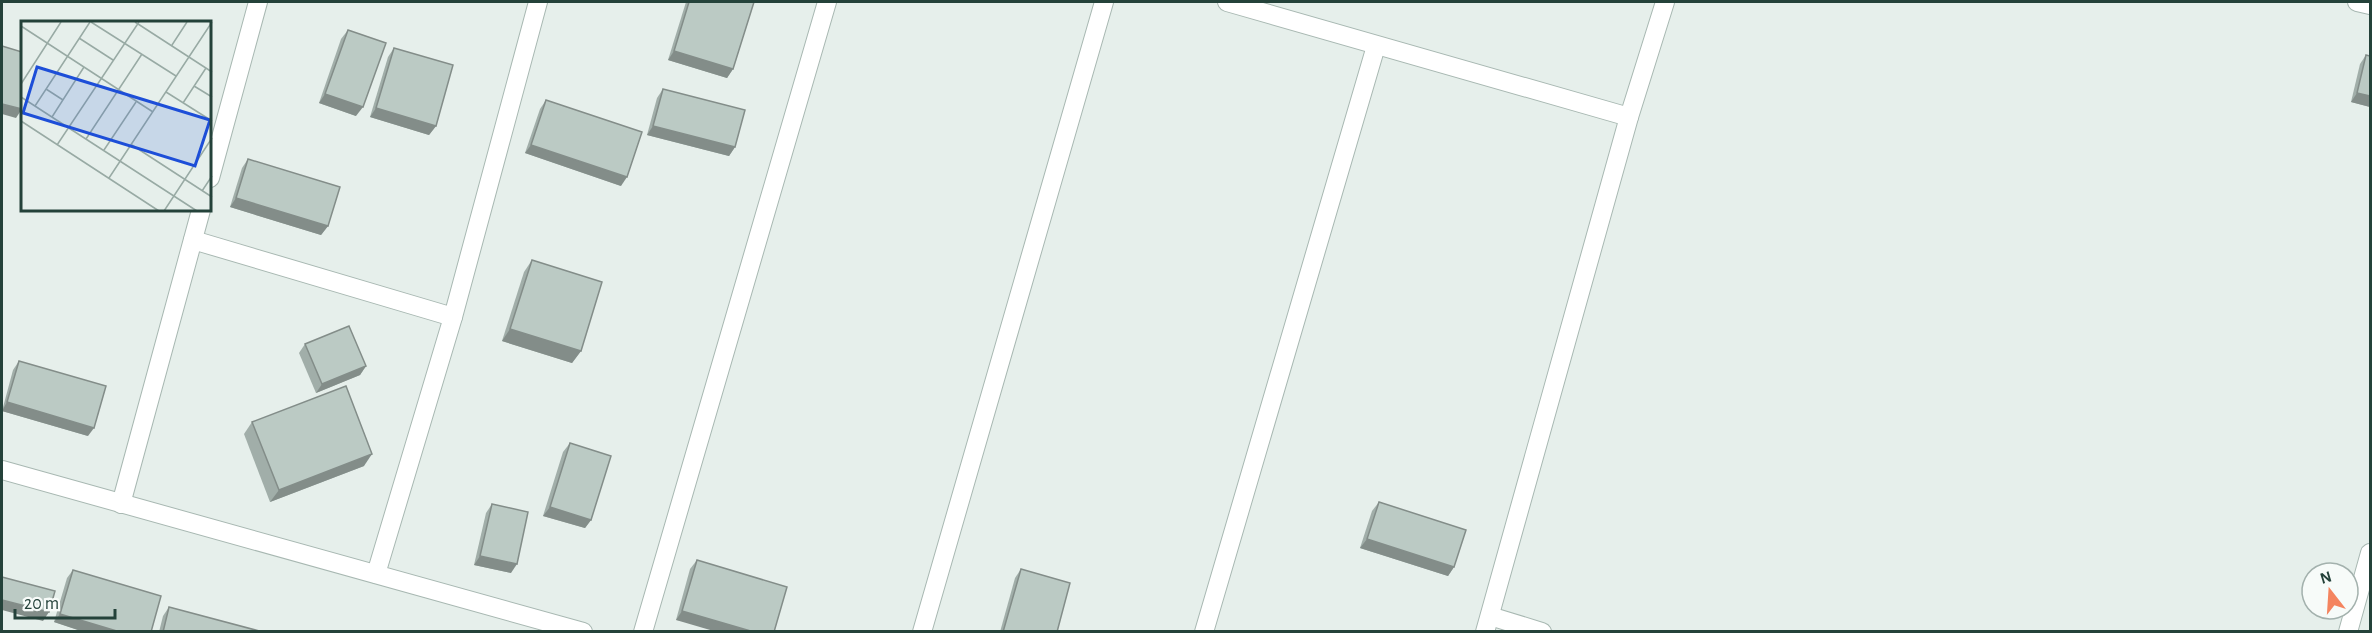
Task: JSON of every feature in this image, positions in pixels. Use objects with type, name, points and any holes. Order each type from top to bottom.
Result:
[{"type":"street","points":[[212,171],[258,2]]},
{"type":"street","points":[[376,574],[453,317],[538,2]]},
{"type":"street","points":[[643,632],[827,2]]},
{"type":"street","points":[[922,632],[1104,2]]},
{"type":"street","points":[[1227,2],[1629,117]]},
{"type":"street","points":[[1542,632],[1488,624],[1629,117],[1665,2]]},
{"type":"street","points":[[2356,2],[2370,5]]},
{"type":"street","points":[[1204,632],[1376,46]]},
{"type":"street","points":[[121,504],[200,212]]},
{"type":"street","points":[[193,240],[453,317]]},
{"type":"street","points":[[2,470],[583,632]]},
{"type":"street","points":[[2348,632],[2370,553]]},
{"type":"building","points":[[689,2],[754,2],[733,69],[674,51]]},
{"type":"building","points":[[348,30],[386,43],[363,107],[325,94]]},
{"type":"building","points":[[2,46],[21,52],[21,109],[2,104]]},
{"type":"building","points":[[394,48],[453,65],[436,126],[376,108]]},
{"type":"building","points":[[2366,55],[2370,56],[2370,96],[2357,93]]},
{"type":"building","points":[[663,89],[745,110],[735,147],[653,126]]},
{"type":"building","points":[[546,100],[642,132],[627,177],[531,145]]},
{"type":"building","points":[[248,159],[340,187],[328,226],[236,198]]},
{"type":"building","points":[[532,260],[602,282],[581,351],[510,329]]},
{"type":"building","points":[[349,326],[366,366],[322,384],[305,344]]},
{"type":"building","points":[[19,361],[106,386],[94,428],[7,402]]},
{"type":"building","points":[[346,386],[372,454],[279,490],[252,422]]},
{"type":"building","points":[[570,443],[611,456],[591,520],[550,507]]},
{"type":"building","points":[[1379,502],[1466,530],[1454,567],[1367,539]]},
{"type":"building","points":[[492,504],[528,512],[517,564],[480,556]]},
{"type":"building","points":[[697,560],[787,587],[774,632],[754,632],[682,611]]},
{"type":"building","points":[[1021,569],[1070,583],[1057,632],[1003,632]]},
{"type":"building","points":[[73,570],[161,596],[151,632],[120,632],[60,614]]},
{"type":"building","points":[[2,577],[55,591],[49,612],[2,600]]},
{"type":"building","points":[[169,607],[263,632],[163,632]]}]
